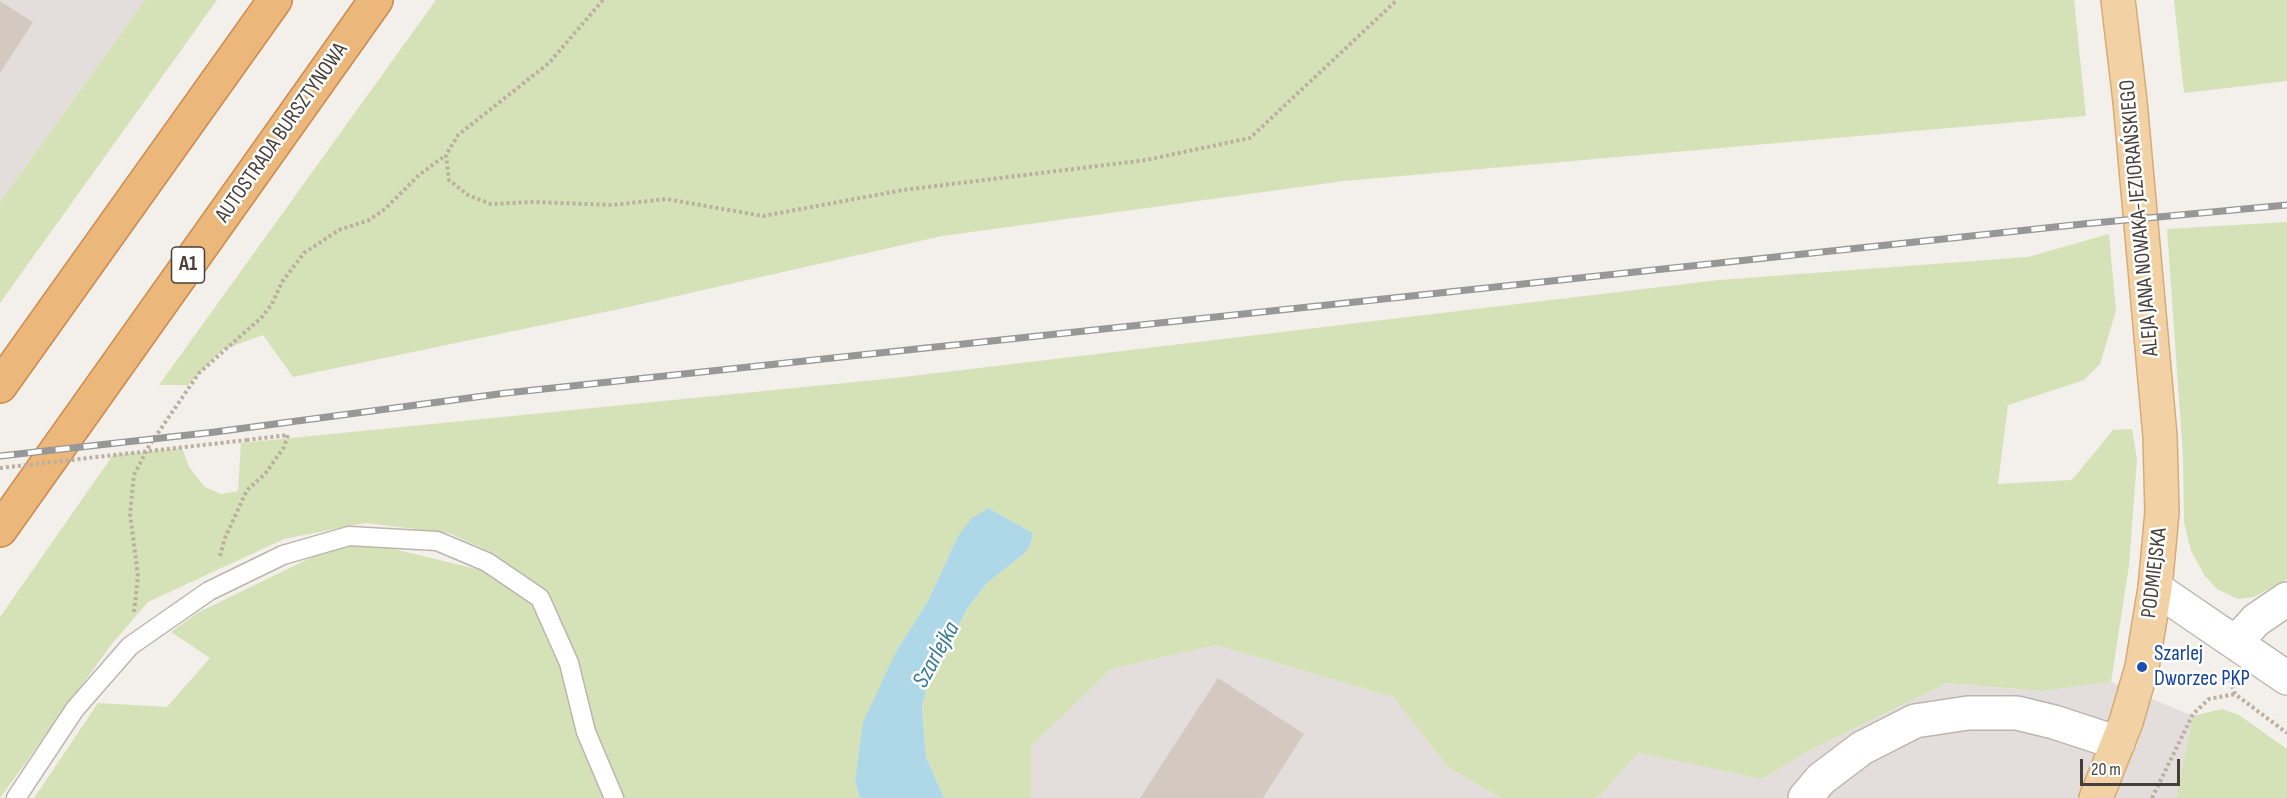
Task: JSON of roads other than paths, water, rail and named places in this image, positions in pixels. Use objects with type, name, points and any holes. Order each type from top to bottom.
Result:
[{"type":"highway","points":[[0,386],[275,0]]},
{"type":"highway","name":"AUTOSTRADA BURSZTYNOWA","points":[[0,530],[376,0]]},
{"type":"main road","name":"ALEJA JANA NOWAKA-JEZIORAŃSKIEGO","points":[[2118,0],[2130,101],[2160,436]]},
{"type":"main road","name":"PODMIEJSKA","points":[[2096,798],[2126,722],[2142,667],[2155,588],[2162,512],[2160,436]]},
{"type":"street","points":[[2155,588],[2287,678]]},
{"type":"street","points":[[2236,642],[2256,620],[2287,599]]},
{"type":"street","points":[[1805,798],[1821,779],[1862,748],[1915,721],[1968,713],[2017,712],[2118,743]]},
{"type":"lane","points":[[16,798],[75,709],[130,646],[209,591],[283,555],[349,536],[437,541],[487,562],[540,598],[569,663],[586,732],[614,798]]},
{"type":"water","name":"Szarlejka","points":[[988,508],[1033,533],[1031,543],[1025,553],[986,584],[967,609],[927,687],[922,706],[926,757],[944,798],[860,798],[855,782],[863,722],[897,650],[927,603],[958,536],[971,519]]},
{"type":"railway","points":[[0,456],[215,432],[506,393],[2083,224],[2287,205]]},
{"type":"place","name":"Szarlej Dworzec PKP","points":[[2142,667]]}]
